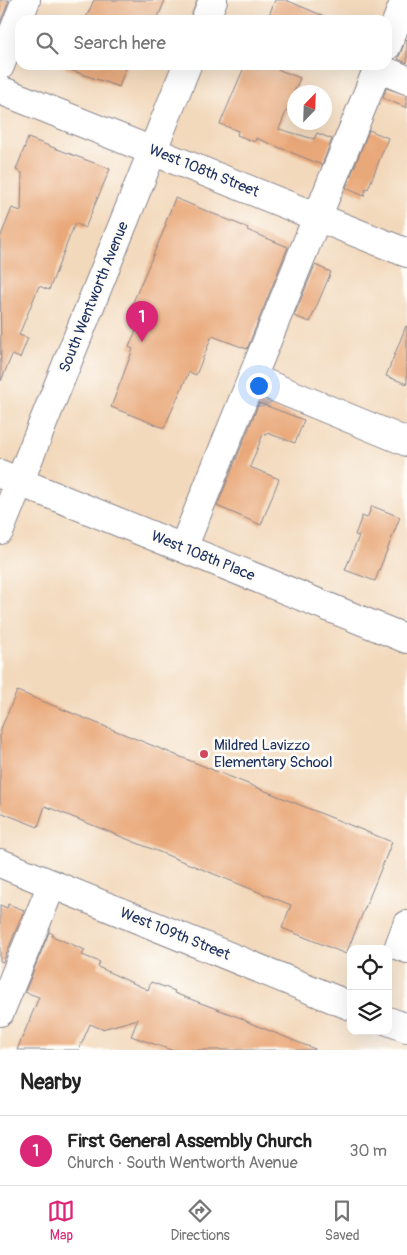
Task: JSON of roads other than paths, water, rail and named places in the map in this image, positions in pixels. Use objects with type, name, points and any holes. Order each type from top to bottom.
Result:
[{"type":"street","points":[[20,15],[26,0]]},
{"type":"street","points":[[207,15],[214,0]]},
{"type":"street","points":[[392,32],[405,0]]},
{"type":"street","points":[[0,66],[15,28]]},
{"type":"street","points":[[392,68],[407,80]]},
{"type":"street","name":"South Wentworth Avenue","points":[[0,530],[10,478],[153,151],[185,70]]},
{"type":"street","points":[[182,548],[377,70]]},
{"type":"street","name":"West 108th Street","points":[[0,90],[407,253]]},
{"type":"street","points":[[252,378],[407,442]]},
{"type":"street","name":"West 108th Place","points":[[10,478],[407,639]]},
{"type":"street","name":"West 109th Street","points":[[0,863],[347,1004]]},
{"type":"street","points":[[0,1012],[52,884]]},
{"type":"street","points":[[407,925],[399,946],[407,949]]},
{"type":"street","points":[[392,1022],[407,1028]]},
{"type":"place","name":"First General Assembly Church","points":[[142,342]]},
{"type":"place","name":"Mildred Lavizzo Elementary School","points":[[204,754]]}]
